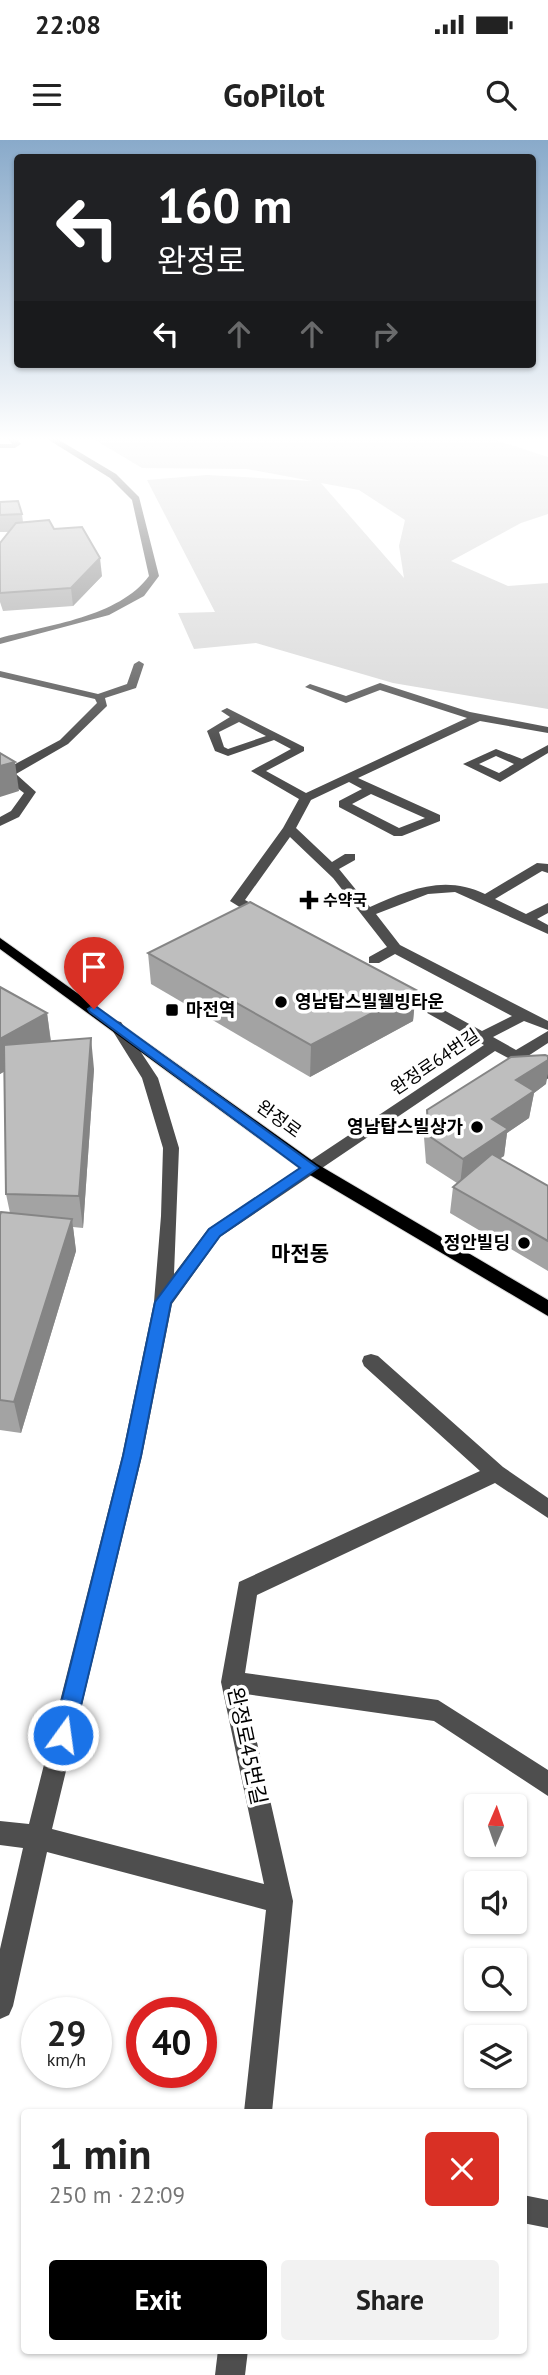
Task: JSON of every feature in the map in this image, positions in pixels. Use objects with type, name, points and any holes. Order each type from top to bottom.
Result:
[{"type":"main road","name":"완정로","points":[[0,942],[310,1168],[548,1309]]},
{"type":"street","points":[[0,641],[105,613],[141,594],[154,576],[146,541]]},
{"type":"street","points":[[0,674],[99,697],[132,686],[139,664]]},
{"type":"street","points":[[332,685],[360,694]]},
{"type":"street","points":[[310,687],[346,700],[380,686],[479,717],[548,730]]},
{"type":"street","points":[[0,822],[15,814],[30,792],[4,772],[64,743],[103,704],[99,697]]},
{"type":"street","points":[[227,711],[300,749],[257,771],[306,798]]},
{"type":"street","points":[[239,717],[213,731],[219,749],[228,753],[275,736]]},
{"type":"street","points":[[274,922],[237,901],[289,829],[306,798],[479,717]]},
{"type":"street","points":[[522,764],[548,748]]},
{"type":"street","points":[[349,778],[436,818],[398,833],[343,804],[371,789]]},
{"type":"street","points":[[289,829],[331,868],[395,948],[523,1016],[548,1026]]},
{"type":"street","points":[[331,868],[350,858]]},
{"type":"street","points":[[485,899],[542,866],[548,869]]},
{"type":"street","points":[[367,913],[424,889],[468,888],[548,930]]},
{"type":"street","points":[[527,919],[548,906]]},
{"type":"street","points":[[374,960],[395,948]]},
{"type":"street","points":[[371,976],[488,1040],[523,1016]]},
{"type":"street","points":[[0,2006],[38,1837],[132,1456],[163,1302],[172,1148],[150,1078],[116,1025]]},
{"type":"street","points":[[516,1057],[548,1036]]},
{"type":"street","name":"완정로64번길","points":[[163,1302],[214,1233],[310,1168],[488,1040],[548,1074]]},
{"type":"street","points":[[371,1361],[496,1473],[548,1509]]},
{"type":"street","name":"완정로45번길","points":[[258,2109],[280,1901],[232,1682],[247,1589],[496,1473]]},
{"type":"street","points":[[232,1682],[438,1710],[548,1784]]},
{"type":"street","points":[[0,1833],[38,1837],[280,1901]]},
{"type":"street","points":[[527,2210],[548,2214]]},
{"type":"street","points":[[230,2375],[233,2354]]},
{"type":"shaded area","points":[[179,541],[372,541],[404,578],[400,541],[487,541],[451,561],[508,586],[548,583],[548,709],[393,683],[256,643],[194,649],[178,613],[215,612]]},
{"type":"building","points":[[90,541],[100,558],[71,588],[0,593],[0,543]]},
{"type":"building","points":[[0,753],[15,762],[0,766]]},
{"type":"building","points":[[250,902],[416,990],[311,1045],[148,953]]},
{"type":"building","points":[[0,987],[47,1013],[0,1039]]},
{"type":"building","points":[[91,1038],[79,1196],[6,1194],[4,1045]]},
{"type":"building","points":[[545,1055],[548,1060],[516,1080],[534,1091],[492,1119],[508,1129],[463,1159],[429,1136],[427,1110],[511,1057]]},
{"type":"building","points":[[492,1154],[548,1186],[548,1241],[453,1187]]},
{"type":"building","points":[[1,1212],[72,1219],[14,1402],[0,1400]]},
{"type":"place","name":"수약국","points":[[309,900]]},
{"type":"place","name":"영남탑스빌웰빙타운","points":[[281,1002]]},
{"type":"place","name":"마전역","points":[[172,1010]]},
{"type":"place","name":"영남탑스빌상가","points":[[477,1127]]},
{"type":"place","name":"정안빌딩","points":[[524,1243]]},
{"type":"district","name":"마전동","points":[[300,1254]]},
{"type":"route","points":[[63,1735],[132,1456],[163,1302],[214,1233],[310,1168],[94,1009]]}]
